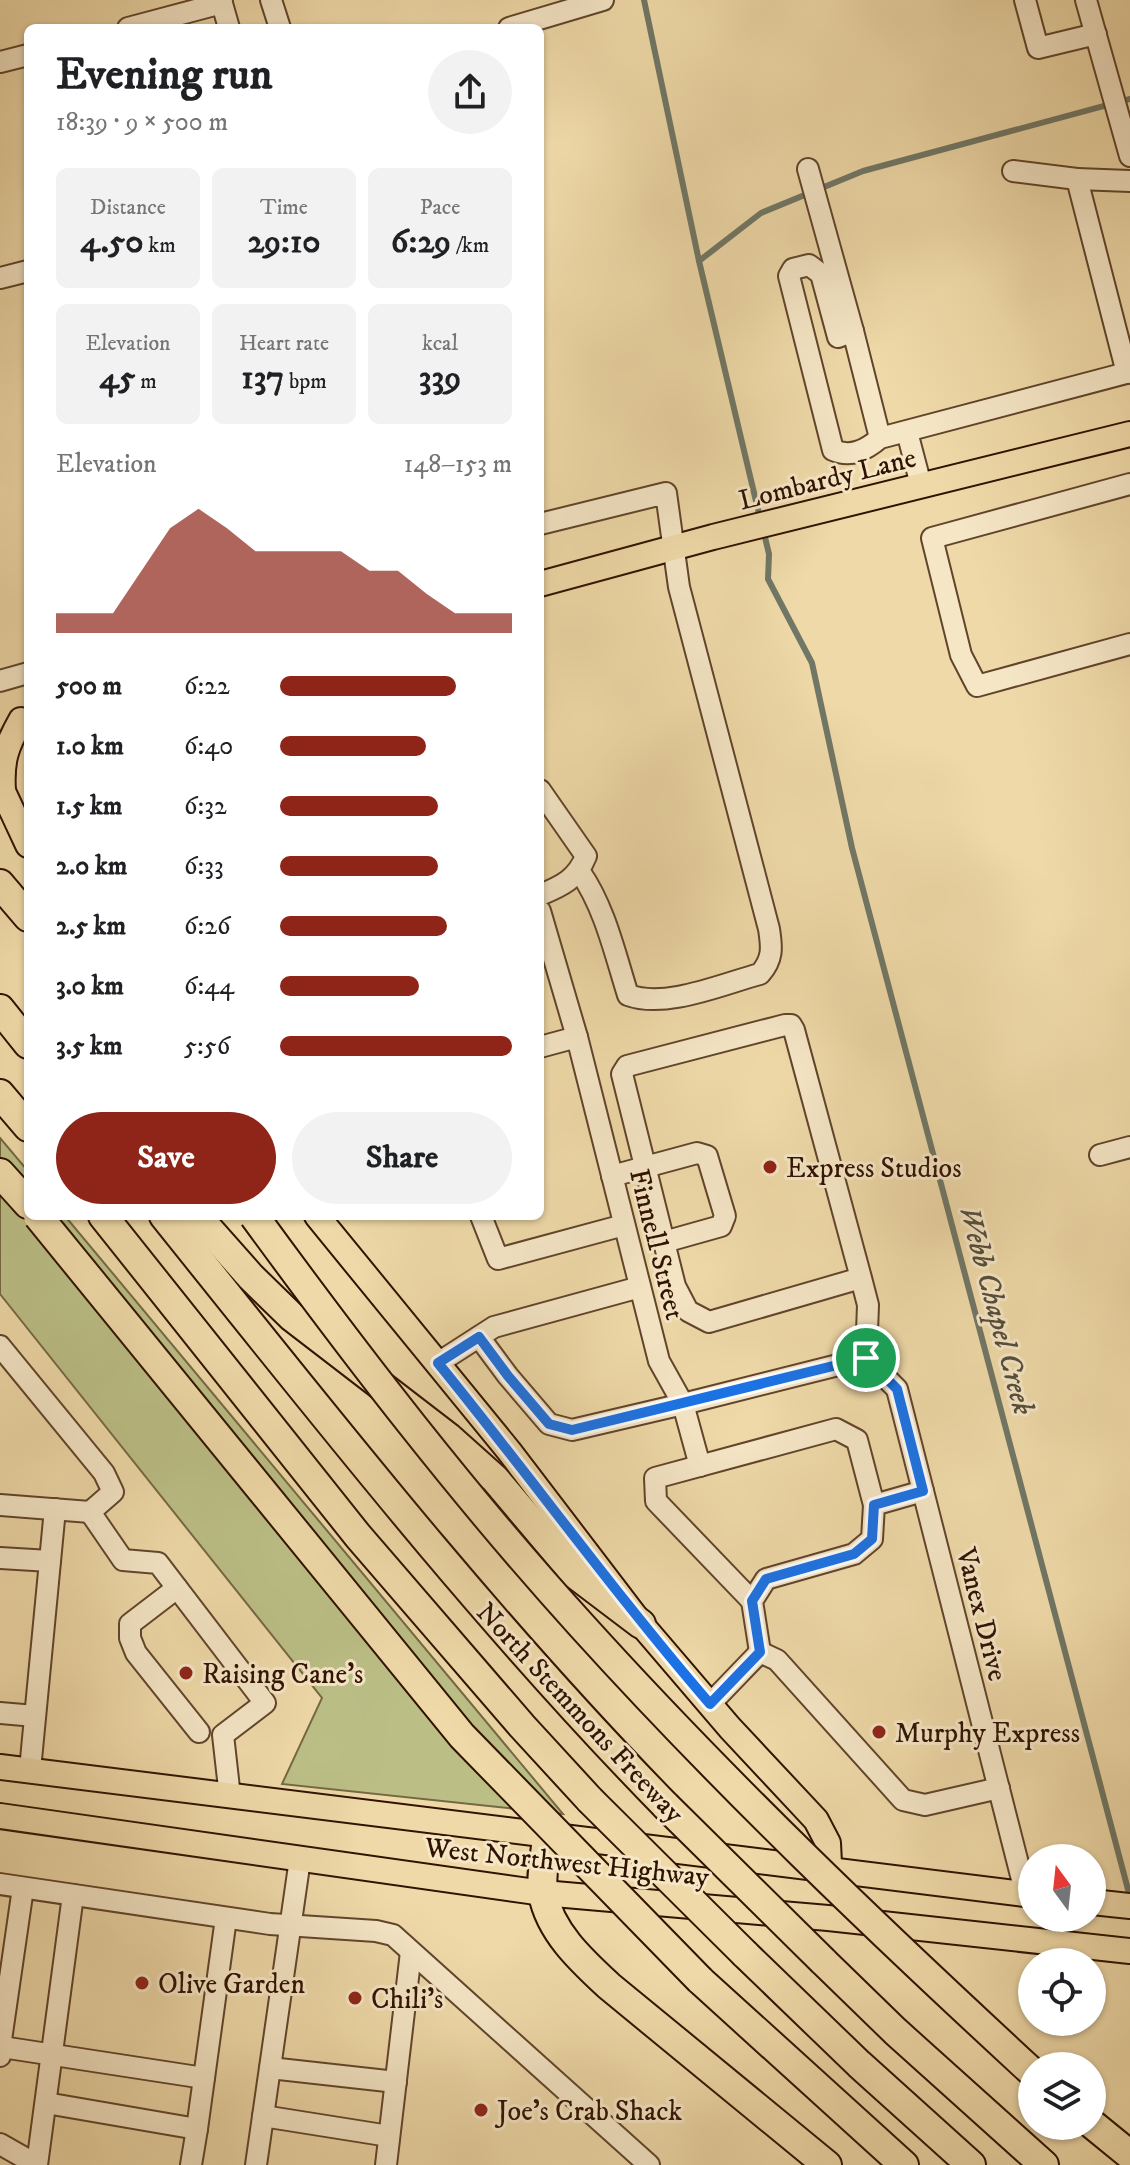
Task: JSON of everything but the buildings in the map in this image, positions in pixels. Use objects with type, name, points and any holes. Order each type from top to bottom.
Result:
[{"type":"highway","points":[[0,884],[24,912]]},
{"type":"highway","points":[[0,1009],[24,1039]]},
{"type":"highway","points":[[0,1094],[24,1122]]},
{"type":"highway","points":[[0,1173],[24,1200]]},
{"type":"highway","points":[[41,1220],[462,1736],[700,1980],[904,2165]]},
{"type":"highway","name":"North Stemmons Freeway","points":[[106,1220],[358,1536],[522,1726],[590,1800],[745,1954],[859,2064],[971,2165]]},
{"type":"highway","name":"North Stemmons Freeway","points":[[167,1220],[439,1557],[588,1726],[895,2031],[1044,2165]]},
{"type":"highway","points":[[201,1220],[292,1317],[448,1437],[495,1479],[575,1574],[641,1624]]},
{"type":"highway","points":[[257,1220],[408,1421],[580,1624],[761,1815],[1018,2059]]},
{"type":"highway","points":[[547,1836],[543,1893],[556,1926],[579,1958],[827,2165]]},
{"type":"highway","points":[[1106,2135],[1130,2155]]},
{"type":"main road","name":"Lombardy Lane","points":[[544,583],[713,537],[1130,434]]},
{"type":"main road","points":[[16,721],[1,765],[2,788],[24,836]]},
{"type":"main road","points":[[320,1220],[509,1451],[641,1624],[816,1820],[828,1843],[831,1869],[828,1918]]},
{"type":"main road","name":"West Northwest Highway","points":[[0,1767],[1018,1894]]},
{"type":"main road","name":"West Northwest Highway","points":[[0,1816],[543,1893],[828,1918],[1130,1951]]},
{"type":"main road","points":[[1106,1903],[1130,1906]]},
{"type":"street","points":[[271,0],[279,24]]},
{"type":"street","points":[[1025,0],[1038,48],[1096,34]]},
{"type":"street","points":[[1086,0],[1130,156]]},
{"type":"street","points":[[137,24],[171,8],[222,2],[228,24]]},
{"type":"street","points":[[521,24],[580,4]]},
{"type":"street","points":[[0,62],[24,56]]},
{"type":"street","points":[[808,169],[880,438]]},
{"type":"street","points":[[1013,171],[1077,179],[1130,181]]},
{"type":"street","points":[[853,331],[838,337],[821,274],[809,265],[793,269],[789,276],[833,450],[844,455],[868,449],[880,438],[1129,373],[1077,179]]},
{"type":"street","points":[[0,278],[24,272]]},
{"type":"street","points":[[907,432],[921,485]]},
{"type":"street","points":[[1130,484],[932,538],[961,655],[977,686],[1130,644]]},
{"type":"street","points":[[544,523],[666,493],[679,587],[769,929],[772,951],[769,964],[760,974],[671,999],[643,1001],[628,995],[592,889],[580,872]]},
{"type":"street","points":[[0,681],[24,674]]},
{"type":"street","points":[[544,796],[586,856],[580,872],[564,885],[544,893]]},
{"type":"street","name":"Finnell Street","points":[[544,925],[577,1037],[659,1361],[683,1404],[700,1466]]},
{"type":"street","points":[[479,1337],[549,1424],[572,1430],[866,1358],[868,1305],[861,1278],[791,1025],[785,1025],[623,1069],[675,1286],[688,1311],[709,1322],[861,1278]]},
{"type":"street","points":[[544,1046],[577,1037]]},
{"type":"street","points":[[1100,1155],[1130,1147]]},
{"type":"street","points":[[612,1176],[697,1153],[707,1156],[725,1216],[721,1226],[664,1242]]},
{"type":"street","points":[[483,1220],[498,1259],[624,1225]]},
{"type":"street","points":[[438,1363],[494,1327],[640,1287]]},
{"type":"street","points":[[0,1346],[104,1473],[113,1492],[90,1512],[0,1505]]},
{"type":"street","name":"Vanex Drive","points":[[866,1358],[897,1389],[1018,1856]]},
{"type":"street","points":[[752,1601],[766,1579],[854,1554],[872,1539],[874,1505],[857,1440],[836,1429],[655,1478],[656,1501],[752,1601],[760,1652]]},
{"type":"street","points":[[874,1505],[923,1491]]},
{"type":"street","points":[[30,1770],[55,1509]]},
{"type":"street","points":[[90,1512],[123,1560],[158,1563],[265,1703],[223,1735],[230,1797]]},
{"type":"street","points":[[0,1558],[50,1561]]},
{"type":"street","points":[[177,1588],[130,1624],[130,1638],[136,1653],[199,1732]]},
{"type":"street","points":[[760,1652],[777,1660],[903,1800],[925,1805],[999,1788]]},
{"type":"street","points":[[710,1704],[760,1652]]},
{"type":"street","points":[[0,1713],[35,1716]]},
{"type":"street","points":[[256,2165],[300,1859]]},
{"type":"street","points":[[0,1884],[226,1918],[393,1935],[649,2165]]},
{"type":"street","points":[[23,1888],[1,2050],[204,2078]]},
{"type":"street","points":[[0,2144],[37,2165],[73,1895]]},
{"type":"street","points":[[191,2165],[226,1918]]},
{"type":"street","points":[[386,2165],[411,1952]]},
{"type":"street","points":[[270,2068],[396,2082]]},
{"type":"street","points":[[46,2103],[197,2129]]},
{"type":"street","points":[[263,2116],[389,2136]]},
{"type":"green space","points":[[0,1138],[24,1166],[24,1220],[68,1220],[563,1814],[282,1784],[322,1698],[0,1294]]},
{"type":"waterway","points":[[644,0],[699,261],[760,518]]},
{"type":"waterway","points":[[699,261],[761,213],[863,171],[1130,99]]},
{"type":"waterway","name":"Webb Chapel Creek","points":[[763,529],[769,554],[768,579],[812,663],[852,848],[1130,1897]]},
{"type":"place","name":"Express Studios","points":[[770,1167]]},
{"type":"place","name":"Raising Cane's","points":[[186,1673]]},
{"type":"place","name":"Murphy Express","points":[[879,1732]]},
{"type":"place","name":"Olive Garden","points":[[142,1983]]},
{"type":"place","name":"Chili's","points":[[355,1998]]},
{"type":"place","name":"Joe's Crab Shack","points":[[481,2110]]},
{"type":"route","points":[[479,1337],[549,1424],[572,1430],[866,1358],[897,1389],[923,1491],[874,1505],[872,1539],[854,1554],[766,1579],[752,1601],[760,1652],[710,1704],[641,1624],[438,1363],[479,1337]]}]
